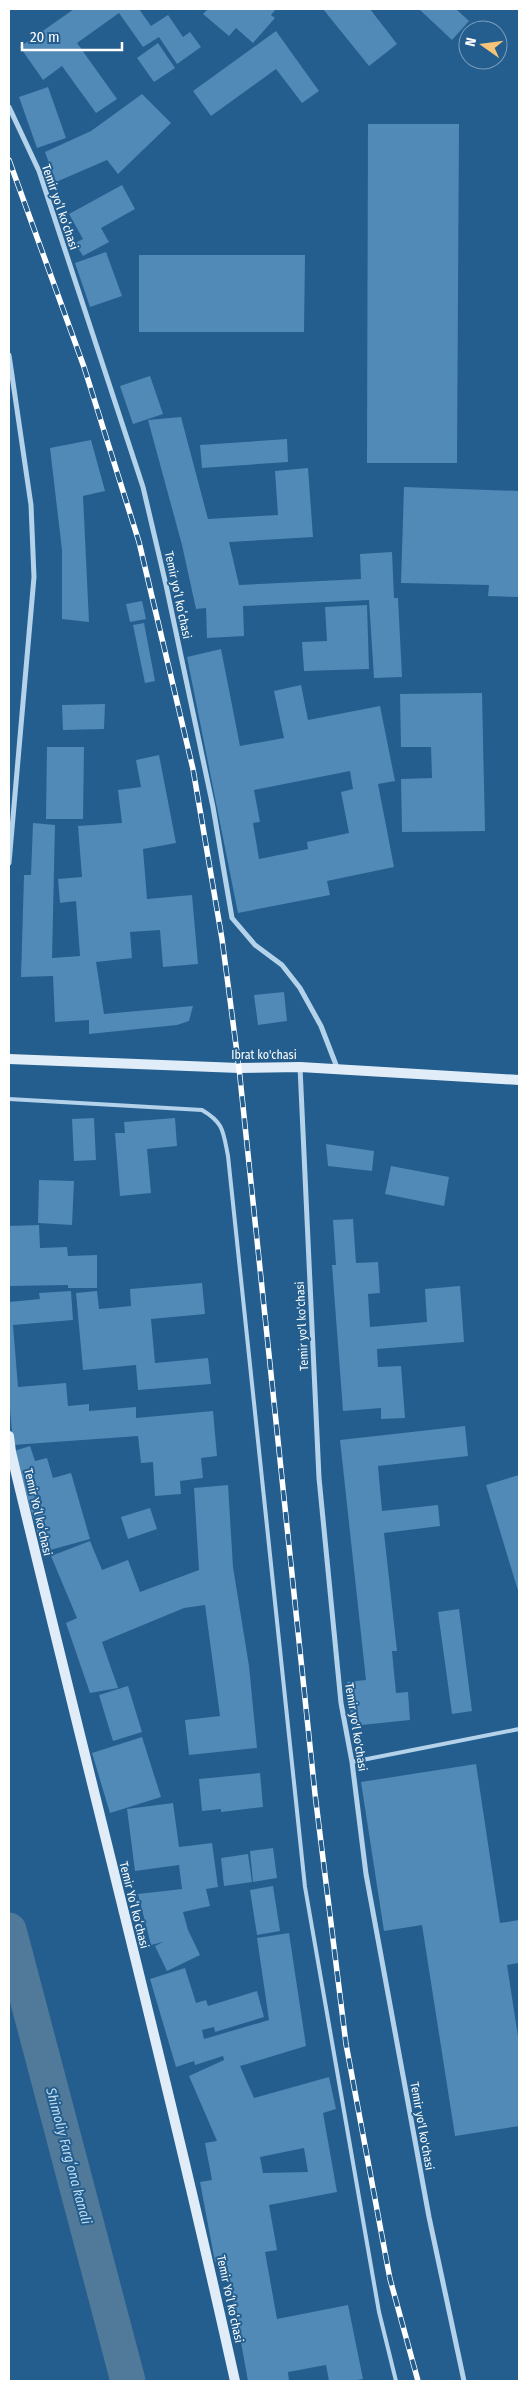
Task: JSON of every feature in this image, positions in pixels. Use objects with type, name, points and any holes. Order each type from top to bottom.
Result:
[{"type":"street","name":"Temir yoʻl koʻchasi","points":[[9,107],[38,171],[143,486],[211,797],[232,918],[255,945],[282,966],[300,988],[321,1026],[338,1071]]},
{"type":"street","points":[[9,355],[31,504],[34,577],[9,863]]},
{"type":"street","name":"Ibrat ko'chasi","points":[[9,1059],[238,1068],[300,1067],[338,1071],[519,1080]]},
{"type":"street","name":"Temir yo'l ko'chasi","points":[[300,1067],[319,1478],[341,1703],[352,1762],[368,1884],[429,2217],[464,2381]]},
{"type":"street","name":"Temir Yoʻl koʻchasi","points":[[9,1436],[11,1452],[49,1611],[205,2245],[235,2381]]},
{"type":"lane","points":[[9,1099],[202,1110],[217,1119],[223,1132],[228,1156],[305,1887],[379,2312],[396,2381]]},
{"type":"lane","points":[[352,1762],[519,1729]]},
{"type":"building","points":[[74,9],[139,9],[151,26],[168,15],[183,37],[190,32],[201,47],[177,64],[159,37],[143,47],[119,13],[77,43],[117,99],[96,113],[62,66],[43,80],[20,47]]},
{"type":"building","points":[[208,9],[276,9],[271,15],[275,18],[253,43],[236,28],[229,36],[203,14]]},
{"type":"building","points":[[323,9],[370,9],[397,44],[369,66]]},
{"type":"building","points":[[419,9],[456,9],[468,20],[458,20],[458,33],[452,40]]},
{"type":"building","points":[[276,31],[319,91],[302,103],[276,69],[211,116],[193,91]]},
{"type":"building","points":[[158,43],[175,68],[154,82],[137,58]]},
{"type":"building","points":[[48,87],[66,138],[37,148],[19,97]]},
{"type":"building","points":[[142,94],[171,123],[118,174],[107,160],[56,182],[45,152],[91,131]]},
{"type":"building","points":[[368,124],[459,124],[457,463],[367,463]]},
{"type":"building","points":[[122,185],[135,209],[101,228],[109,242],[83,256],[75,243],[83,239],[69,214]]},
{"type":"building","points":[[106,252],[122,296],[90,307],[75,263]]},
{"type":"building","points":[[139,255],[305,255],[304,332],[139,332]]},
{"type":"building","points":[[150,376],[163,414],[133,424],[120,386]]},
{"type":"building","points":[[181,417],[208,519],[278,515],[275,471],[308,468],[313,537],[229,542],[239,585],[361,579],[360,554],[392,552],[394,598],[398,598],[402,677],[374,678],[369,600],[243,606],[244,636],[207,638],[206,608],[196,609],[182,545],[148,420]]},
{"type":"building","points":[[287,439],[288,462],[202,468],[200,445]]},
{"type":"building","points":[[91,440],[105,491],[83,496],[89,622],[62,619],[62,550],[50,448]]},
{"type":"building","points":[[404,487],[519,491],[519,597],[488,596],[489,585],[401,583]]},
{"type":"building","points":[[142,601],[146,619],[130,622],[126,604]]},
{"type":"building","points":[[367,605],[369,669],[304,671],[302,642],[327,641],[325,607]]},
{"type":"building","points":[[144,623],[155,681],[145,683],[133,625]]},
{"type":"building","points":[[221,649],[240,746],[284,738],[274,691],[301,685],[308,720],[380,706],[395,781],[378,784],[394,867],[327,881],[330,895],[238,913],[187,657]],"holes":[[[350,771],[353,789],[341,792],[349,833],[307,842],[308,849],[259,859],[253,823],[260,822],[254,790]]]},
{"type":"building","points":[[482,693],[485,831],[402,832],[401,779],[432,778],[431,747],[401,747],[400,694]]},
{"type":"building","points":[[105,704],[104,729],[63,730],[62,705]]},
{"type":"building","points":[[47,747],[84,747],[83,819],[46,819]]},
{"type":"building","points":[[159,755],[176,843],[143,849],[147,899],[192,895],[198,964],[163,967],[160,930],[130,932],[132,958],[96,962],[104,1014],[193,1006],[189,1021],[177,1025],[89,1034],[89,1020],[55,1022],[53,976],[21,977],[24,875],[31,875],[33,823],[55,825],[52,958],[80,956],[76,901],[60,903],[58,879],[82,877],[78,826],[122,823],[118,790],[141,787],[136,760]]},
{"type":"building","points":[[284,992],[287,1021],[258,1025],[254,995]]},
{"type":"building","points":[[94,1118],[96,1160],[74,1161],[72,1119]]},
{"type":"building","points":[[175,1118],[177,1146],[147,1149],[151,1193],[120,1196],[115,1133],[125,1133],[124,1122]]},
{"type":"building","points":[[326,1144],[374,1151],[372,1171],[328,1166]]},
{"type":"building","points":[[391,1166],[449,1177],[444,1206],[385,1194]]},
{"type":"building","points":[[39,1180],[74,1181],[72,1225],[38,1223]]},
{"type":"building","points":[[353,1219],[356,1263],[378,1262],[380,1293],[368,1294],[370,1327],[427,1322],[425,1289],[460,1286],[464,1342],[377,1349],[378,1367],[401,1366],[405,1418],[381,1419],[381,1408],[343,1411],[332,1265],[336,1265],[333,1220]]},
{"type":"building","points":[[39,1225],[40,1248],[67,1247],[68,1256],[97,1255],[97,1288],[68,1288],[68,1285],[9,1286],[9,1226]]},
{"type":"building","points":[[202,1283],[205,1314],[151,1319],[155,1363],[208,1358],[211,1384],[138,1390],[136,1365],[83,1370],[76,1293],[97,1291],[99,1309],[131,1306],[130,1289]]},
{"type":"building","points":[[71,1291],[73,1320],[13,1325],[18,1387],[66,1383],[68,1406],[89,1404],[89,1411],[136,1407],[136,1418],[213,1411],[217,1456],[201,1458],[203,1478],[180,1481],[181,1494],[155,1496],[153,1462],[141,1463],[138,1436],[13,1445],[9,1396],[9,1302],[40,1299],[39,1293]]},
{"type":"building","points":[[465,1426],[468,1456],[378,1466],[382,1511],[438,1505],[440,1526],[384,1533],[397,1651],[392,1651],[396,1693],[408,1692],[410,1720],[352,1726],[347,1682],[366,1680],[340,1440]]},
{"type":"building","points":[[30,1446],[35,1461],[47,1458],[53,1478],[71,1473],[90,1539],[43,1552],[14,1451]]},
{"type":"building","points":[[519,1475],[519,1594],[486,1485]]},
{"type":"building","points":[[228,1485],[233,1567],[249,1666],[257,1748],[189,1755],[185,1720],[220,1716],[205,1605],[184,1608],[102,1642],[118,1688],[90,1693],[66,1623],[77,1618],[51,1556],[90,1541],[102,1570],[128,1560],[140,1592],[199,1570],[194,1488]]},
{"type":"building","points":[[150,1508],[157,1529],[128,1539],[121,1517]]},
{"type":"building","points":[[459,1609],[472,1711],[452,1714],[438,1612]]},
{"type":"building","points":[[128,1686],[142,1732],[113,1741],[99,1695]]},
{"type":"building","points":[[142,1737],[161,1797],[110,1813],[92,1753]]},
{"type":"building","points":[[476,1764],[500,1923],[519,1920],[519,1963],[507,1965],[519,2043],[519,2126],[455,2136],[422,1925],[384,1931],[361,1782]]},
{"type":"building","points":[[260,1773],[263,1807],[221,1812],[221,1809],[202,1811],[199,1779]]},
{"type":"building","points":[[173,1803],[179,1847],[212,1843],[218,1887],[206,1889],[210,1906],[183,1912],[188,1930],[200,1955],[167,1971],[155,1946],[163,1942],[151,1945],[138,1894],[182,1889],[179,1865],[135,1871],[127,1809]]},
{"type":"building","points":[[273,1848],[277,1878],[253,1882],[250,1851]]},
{"type":"building","points":[[248,1854],[252,1882],[224,1886],[221,1858]]},
{"type":"building","points":[[273,1886],[280,1931],[257,1935],[250,1890]]},
{"type":"building","points":[[289,1933],[306,2046],[240,2066],[254,2098],[329,2077],[336,2109],[323,2113],[337,2192],[269,2205],[277,2250],[265,2252],[277,2319],[348,2305],[363,2379],[329,2381],[326,2365],[288,2372],[289,2381],[248,2381],[226,2259],[215,2262],[200,2182],[212,2180],[205,2143],[217,2141],[189,2076],[224,2060],[223,2056],[195,2065],[194,2061],[176,2067],[150,1979],[185,1968],[196,2003],[206,2000],[208,2006],[257,1991],[264,2017],[215,2032],[214,2027],[202,2030],[204,2039],[269,2020],[257,1938]],"holes":[[[304,2148],[308,2172],[263,2173],[260,2157]]]},
{"type":"waterway","name":"Shimoliy Fargʻona kanali","points":[[9,1930],[128,2381]]},
{"type":"railway","points":[[9,160],[84,367],[139,542],[193,769],[222,939],[239,1068],[315,1794],[346,2044],[390,2279],[418,2381]]}]
